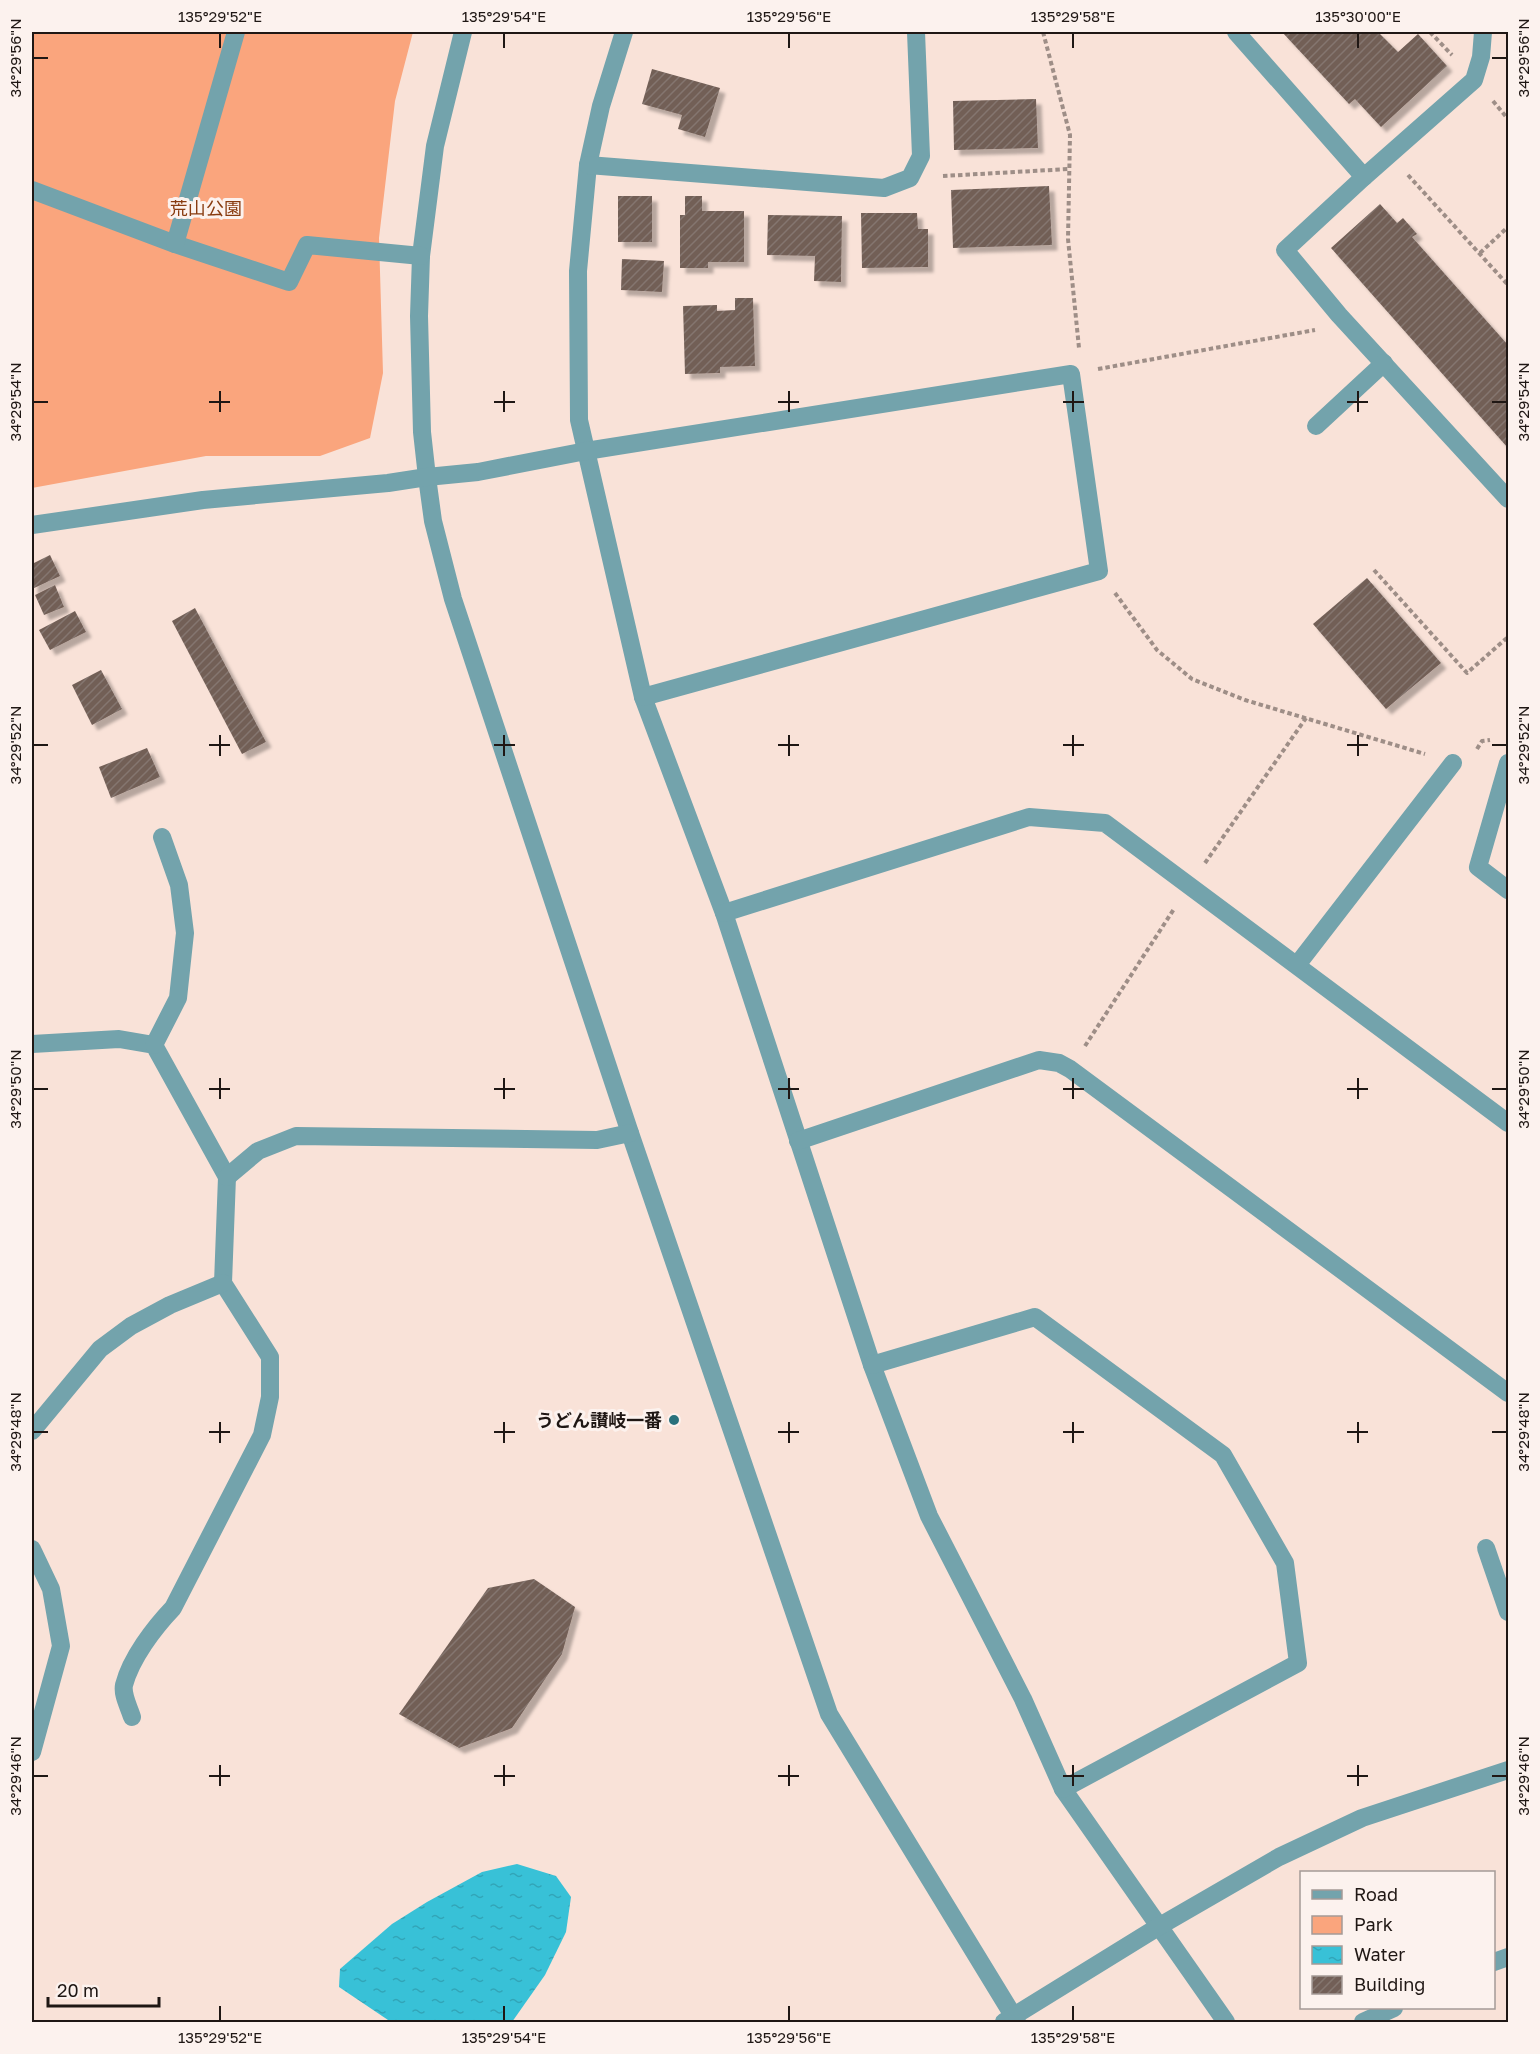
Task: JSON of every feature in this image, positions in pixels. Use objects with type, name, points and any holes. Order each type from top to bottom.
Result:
[{"type":"street","points":[[175,244],[236,32]]},
{"type":"street","points":[[463,32],[435,146],[421,256],[419,328],[422,432],[427,477],[433,520],[453,599],[630,1133],[829,1714],[1012,2021],[1158,1927],[1279,1857],[1362,1818],[1509,1770]]},
{"type":"street","points":[[624,32],[601,106],[588,165],[578,271],[579,420],[643,697],[724,913],[872,1365],[929,1516],[1023,1699],[1063,1789],[1226,2022]]},
{"type":"street","points":[[588,165],[884,188],[910,178],[921,156],[916,32]]},
{"type":"street","points":[[1236,32],[1364,177]]},
{"type":"street","points":[[1483,32],[1481,57],[1474,80],[1285,250],[1339,315],[1509,499]]},
{"type":"street","points":[[32,190],[175,244],[289,282],[307,245],[421,256]]},
{"type":"street","points":[[1316,426],[1384,363]]},
{"type":"street","points":[[32,525],[202,500],[388,483],[477,472],[586,451],[1076,373],[1099,571],[643,697]]},
{"type":"street","points":[[1297,965],[1453,763]]},
{"type":"street","points":[[1509,763],[1478,867],[1509,890]]},
{"type":"street","points":[[724,913],[1029,817],[1105,823],[1509,1123]]},
{"type":"street","points":[[154,1045],[178,998],[185,933],[180,885],[162,837]]},
{"type":"street","points":[[32,1044],[118,1040],[154,1045]]},
{"type":"street","points":[[132,1717],[124,1686],[136,1658],[156,1626],[173,1608],[248,1466],[262,1435],[270,1397],[270,1357],[223,1282],[227,1177],[154,1045]]},
{"type":"street","points":[[798,1141],[1039,1060],[1059,1063],[1070,1068],[1509,1393]]},
{"type":"street","points":[[227,1177],[258,1151],[296,1136],[597,1140],[630,1133]]},
{"type":"street","points":[[32,1431],[100,1349],[131,1326],[170,1305],[223,1282]]},
{"type":"street","points":[[872,1365],[1035,1317],[1223,1455],[1284,1563],[1298,1663],[1063,1789]]},
{"type":"street","points":[[1486,1548],[1508,1606]]},
{"type":"street","points":[[32,1549],[51,1589],[61,1646],[32,1752]]},
{"type":"street","points":[[1363,2022],[1390,2009]]},
{"type":"path","points":[[1043,32],[1070,135],[1068,238],[1076,373],[1328,328],[1339,315]]},
{"type":"path","points":[[1390,154],[1509,285]]},
{"type":"path","points":[[910,178],[1070,169]]},
{"type":"path","points":[[1480,253],[1509,226]]},
{"type":"path","points":[[1374,570],[1467,673],[1509,637]]},
{"type":"path","points":[[1099,571],[1156,650],[1192,680],[1245,700],[1453,763],[1474,755],[1482,741],[1490,740]]},
{"type":"green space","name":"荒山公園","points":[[32,32],[413,32],[395,101],[379,238],[383,373],[370,438],[320,456],[206,456],[32,488]]},
{"type":"water","points":[[517,1864],[556,1876],[571,1897],[566,1932],[545,1975],[512,2022],[391,2022],[339,1987],[340,1969],[392,1924],[482,1872]]},
{"type":"building","points":[[1282,32],[1378,32],[1398,52],[1418,34],[1447,66],[1381,127],[1355,99],[1349,104]]},
{"type":"building","points":[[652,69],[720,88],[705,137],[678,129],[682,115],[642,104]]},
{"type":"building","points":[[1036,99],[1038,148],[954,150],[953,101]]},
{"type":"building","points":[[1049,186],[1052,245],[953,248],[951,190]]},
{"type":"building","points":[[618,196],[652,196],[652,242],[618,242]]},
{"type":"building","points":[[685,196],[702,196],[702,211],[744,211],[744,262],[708,262],[708,268],[680,268],[680,215],[685,215]]},
{"type":"building","points":[[1380,204],[1397,223],[1403,218],[1417,234],[1412,237],[1508,345],[1508,448],[1331,248]]},
{"type":"building","points":[[861,213],[917,213],[918,229],[928,229],[928,267],[862,268]]},
{"type":"building","points":[[768,215],[842,216],[841,282],[814,281],[815,256],[767,255]]},
{"type":"building","points":[[622,259],[664,261],[662,292],[621,290]]},
{"type":"building","points":[[735,298],[753,298],[755,366],[720,367],[720,373],[685,374],[683,306],[717,305],[717,311],[735,310]]},
{"type":"building","points":[[50,555],[60,576],[32,589],[32,564]]},
{"type":"building","points":[[1367,578],[1441,663],[1386,709],[1313,624]]},
{"type":"building","points":[[55,585],[64,607],[44,615],[35,595]]},
{"type":"building","points":[[195,608],[266,742],[242,754],[172,621]]},
{"type":"building","points":[[75,611],[86,632],[50,650],[39,630]]},
{"type":"building","points":[[101,670],[122,709],[92,725],[72,685]]},
{"type":"building","points":[[147,748],[160,777],[111,798],[99,767]]},
{"type":"building","points":[[534,1579],[575,1607],[562,1654],[512,1728],[459,1748],[399,1714],[488,1588]]},
{"type":"place","name":"うどん讃岐一番","points":[[674,1420]]}]
